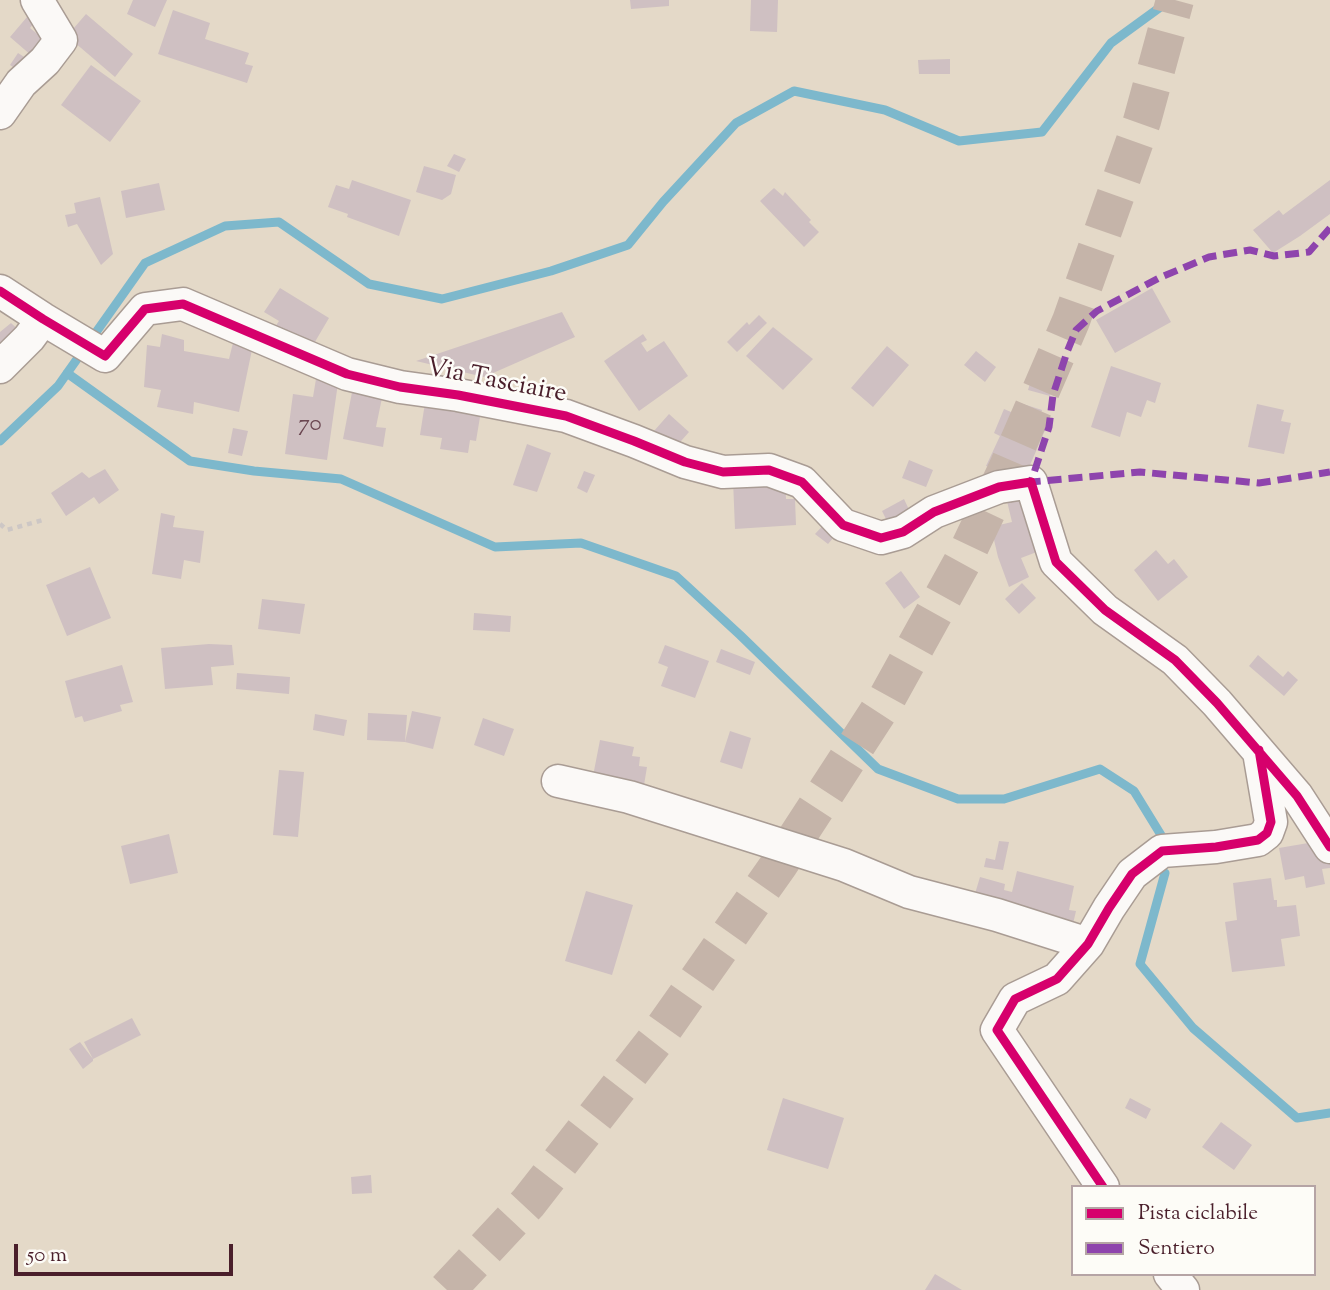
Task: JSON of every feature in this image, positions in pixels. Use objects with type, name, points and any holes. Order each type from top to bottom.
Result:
[{"type":"street","points":[[0,113],[21,83],[45,61],[61,40],[37,0]]},
{"type":"street","name":"Via Tasciaire","points":[[0,291],[105,356],[145,309],[183,304],[347,374],[400,387],[458,395],[566,416],[685,462],[723,472],[769,470],[802,482],[843,525],[881,538],[903,532],[934,512],[999,487],[1031,482],[1056,562],[1105,610],[1175,660],[1259,750]]},
{"type":"street","points":[[0,367],[43,320]]},
{"type":"street","points":[[1259,750],[1297,796],[1330,847]]},
{"type":"street","points":[[1102,1185],[997,1030],[1015,999],[1057,979],[1088,944],[1132,874],[1162,851],[1216,847],[1258,840],[1267,833],[1271,822],[1259,750]]},
{"type":"street","points":[[558,782],[629,797],[844,865],[909,892],[997,915],[1088,944]]},
{"type":"street","points":[[1172,1276],[1183,1290]]},
{"type":"path","points":[[0,524],[6,530],[43,520]]},
{"type":"building","points":[[133,0],[167,0],[155,27],[127,14]]},
{"type":"building","points":[[630,0],[669,0],[669,6],[631,9]]},
{"type":"building","points":[[751,0],[778,0],[777,32],[750,31]]},
{"type":"building","points":[[173,10],[210,23],[205,39],[249,53],[245,64],[253,66],[247,83],[158,54]]},
{"type":"building","points":[[86,14],[133,54],[115,77],[67,36]]},
{"type":"building","points":[[27,17],[34,23],[30,28],[46,41],[32,56],[10,37]]},
{"type":"building","points":[[18,53],[32,62],[23,74],[10,65]]},
{"type":"building","points":[[950,59],[950,74],[919,74],[918,60]]},
{"type":"building","points":[[91,65],[141,101],[110,142],[61,105]]},
{"type":"building","points":[[454,154],[466,159],[459,172],[447,166]]},
{"type":"building","points":[[424,166],[456,175],[451,194],[442,200],[416,192]]},
{"type":"building","points":[[352,180],[411,200],[399,236],[328,207],[336,185],[349,189]]},
{"type":"building","points":[[1330,180],[1330,214],[1273,253],[1253,230],[1279,210],[1283,215]]},
{"type":"building","points":[[159,183],[165,210],[126,218],[121,191]]},
{"type":"building","points":[[774,188],[783,196],[785,192],[819,232],[804,247],[760,201]]},
{"type":"building","points":[[100,197],[113,254],[101,265],[77,224],[68,227],[65,215],[76,213],[74,203]]},
{"type":"building","points":[[280,288],[329,318],[309,352],[273,330],[279,321],[264,312]]},
{"type":"building","points":[[1152,288],[1171,322],[1115,353],[1096,320]]},
{"type":"building","points":[[562,312],[575,337],[484,377],[416,361]]},
{"type":"building","points":[[759,315],[767,323],[737,352],[727,342],[747,322],[749,325]]},
{"type":"building","points":[[11,323],[25,336],[0,358],[0,332]]},
{"type":"building","points":[[773,327],[813,359],[783,390],[746,356]]},
{"type":"building","points":[[162,334],[184,340],[184,351],[229,359],[234,339],[253,345],[239,412],[194,402],[193,414],[157,407],[161,390],[144,387],[147,345],[160,347]]},
{"type":"building","points":[[643,334],[647,340],[641,343],[647,352],[664,341],[688,376],[639,411],[604,361]]},
{"type":"building","points":[[887,346],[909,365],[873,407],[851,388]]},
{"type":"building","points":[[976,351],[996,367],[985,382],[964,365]]},
{"type":"building","points":[[1037,361],[1059,367],[1050,396],[1028,390]]},
{"type":"building","points":[[1111,366],[1161,383],[1155,403],[1147,400],[1141,417],[1127,412],[1120,437],[1091,427]]},
{"type":"building","points":[[316,379],[338,383],[327,460],[285,454],[293,394],[313,397]]},
{"type":"building","points":[[353,387],[383,393],[376,427],[386,428],[383,447],[343,439]]},
{"type":"building","points":[[425,403],[481,411],[476,441],[470,440],[468,453],[440,449],[442,438],[420,435]]},
{"type":"building","points":[[1020,403],[1042,410],[1039,421],[1018,415]]},
{"type":"building","points":[[1257,404],[1284,410],[1281,421],[1291,423],[1284,454],[1248,447]]},
{"type":"building","points":[[1004,409],[1046,428],[1024,479],[986,466],[1000,436],[994,433]]},
{"type":"building","points":[[669,414],[689,432],[674,449],[654,431]]},
{"type":"building","points":[[233,428],[248,431],[242,456],[228,453]]},
{"type":"building","points":[[527,444],[551,453],[537,492],[513,485]]},
{"type":"building","points":[[909,460],[933,470],[926,487],[902,478]]},
{"type":"building","points":[[105,469],[119,490],[99,504],[94,497],[66,516],[51,493],[82,472],[89,478]]},
{"type":"building","points":[[584,471],[595,475],[587,493],[577,488]]},
{"type":"building","points":[[785,479],[786,499],[795,499],[796,525],[735,529],[733,480]]},
{"type":"building","points":[[1029,492],[1042,550],[1021,558],[1029,577],[1009,587],[991,527],[1012,522],[1006,497]]},
{"type":"building","points":[[904,499],[912,516],[890,527],[882,511]]},
{"type":"building","points":[[161,513],[175,516],[173,527],[204,531],[200,563],[184,560],[181,579],[152,574]]},
{"type":"building","points":[[828,520],[840,530],[828,544],[815,534]]},
{"type":"building","points":[[1156,550],[1168,564],[1174,559],[1188,577],[1158,601],[1134,570]]},
{"type":"building","points":[[90,567],[111,618],[67,636],[46,585]]},
{"type":"building","points":[[901,571],[920,597],[904,609],[885,583]]},
{"type":"building","points":[[1022,583],[1036,598],[1019,614],[1005,599]]},
{"type":"building","points":[[262,599],[305,604],[300,634],[258,629]]},
{"type":"building","points":[[474,613],[511,616],[510,632],[473,630]]},
{"type":"building","points":[[232,645],[234,665],[211,667],[213,685],[165,689],[161,648]]},
{"type":"building","points":[[665,645],[709,661],[695,698],[661,686],[668,667],[658,663]]},
{"type":"building","points":[[721,649],[755,662],[750,675],[716,662]]},
{"type":"building","points":[[1258,655],[1283,677],[1288,671],[1298,680],[1284,696],[1249,666]]},
{"type":"building","points":[[122,665],[133,702],[120,705],[122,711],[84,722],[82,716],[75,718],[65,681]]},
{"type":"building","points":[[237,673],[290,677],[289,694],[236,689]]},
{"type":"building","points":[[412,711],[441,717],[433,749],[405,742]]},
{"type":"building","points":[[368,713],[407,715],[405,742],[367,740]]},
{"type":"building","points":[[315,714],[347,720],[344,736],[313,730]]},
{"type":"building","points":[[483,718],[514,729],[504,756],[474,745]]},
{"type":"building","points":[[730,731],[751,738],[742,769],[720,762]]},
{"type":"building","points":[[600,740],[634,747],[632,756],[640,757],[639,766],[647,767],[644,785],[593,776]]},
{"type":"building","points":[[279,770],[304,772],[298,837],[273,835]]},
{"type":"building","points":[[169,834],[178,873],[130,884],[121,846]]},
{"type":"building","points":[[999,841],[1009,842],[1003,870],[984,867],[986,858],[995,860]]},
{"type":"building","points":[[1314,842],[1330,859],[1330,868],[1322,869],[1325,884],[1306,888],[1304,876],[1285,880],[1279,848]]},
{"type":"building","points":[[1017,871],[1074,886],[1069,910],[1076,911],[1073,924],[974,897],[980,877],[1005,884],[1004,890],[1012,892]]},
{"type":"building","points":[[1271,878],[1277,907],[1296,905],[1300,936],[1281,939],[1285,966],[1232,972],[1225,922],[1237,920],[1233,883]]},
{"type":"building","points":[[586,891],[633,905],[612,975],[565,961]]},
{"type":"building","points":[[132,1018],[141,1035],[93,1059],[84,1042]]},
{"type":"building","points":[[80,1042],[93,1059],[83,1069],[69,1049]]},
{"type":"building","points":[[783,1098],[844,1118],[828,1169],[767,1150]]},
{"type":"building","points":[[1130,1098],[1151,1109],[1146,1119],[1125,1108]]},
{"type":"building","points":[[1221,1122],[1252,1145],[1234,1170],[1202,1147]]},
{"type":"building","points":[[371,1175],[372,1193],[352,1194],[351,1177]]},
{"type":"building","points":[[935,1274],[962,1290],[925,1290]]},
{"type":"waterway","points":[[0,441],[58,386],[145,263],[225,226],[279,222],[369,284],[442,299],[551,271],[628,245],[663,202],[736,123],[794,91],[885,110],[959,141],[1042,132],[1111,43],[1170,0]]},
{"type":"waterway","points":[[67,373],[190,461],[254,471],[341,479],[495,547],[581,543],[676,576],[878,769],[958,799],[1004,799],[1100,769],[1134,791],[1161,835]]},
{"type":"waterway","points":[[1165,873],[1140,964],[1193,1028],[1297,1118],[1330,1113]]},
{"type":"tunnel","points":[[447,1290],[528,1203],[654,1042],[780,863],[887,698],[966,555],[1007,469],[1071,321],[1142,121],[1175,0]]},
{"type":"marked path","points":[[1330,228],[1309,252],[1274,256],[1250,250],[1209,257],[1159,278],[1097,311],[1076,330],[1067,352],[1053,395],[1049,427],[1031,482],[1140,472],[1259,483],[1330,472]]},
{"type":"cycle path","points":[[0,291],[105,356],[145,309],[183,304],[347,374],[400,387],[458,395],[566,416],[685,462],[723,472],[769,470],[802,482],[843,525],[881,538],[903,532],[934,512],[999,487],[1031,482],[1056,562],[1105,610],[1175,660],[1217,703],[1297,796],[1330,847]]},
{"type":"cycle path","points":[[1102,1185],[997,1030],[1015,999],[1057,979],[1088,944],[1132,874],[1162,851],[1216,847],[1258,840],[1267,833],[1271,822],[1259,750]]}]
